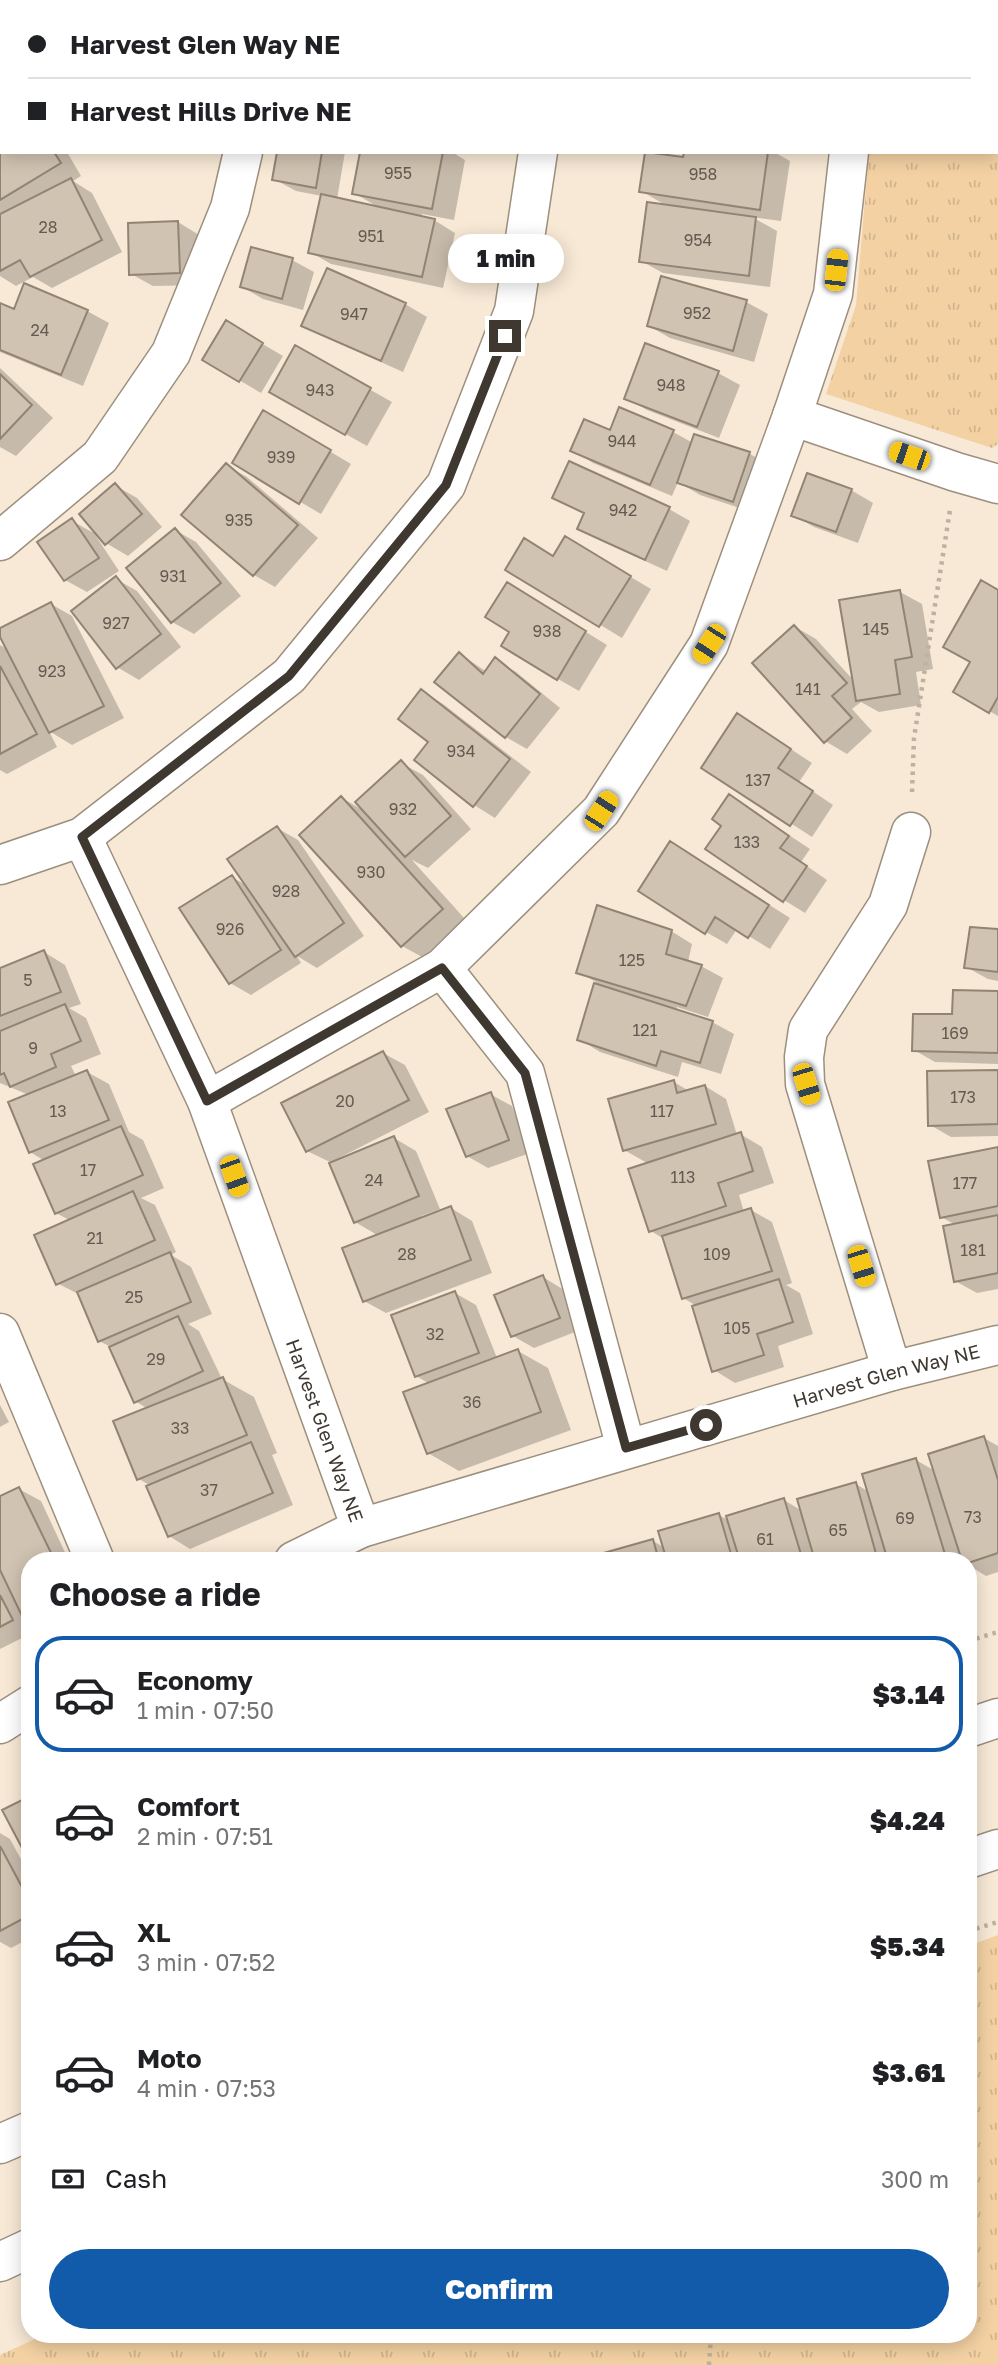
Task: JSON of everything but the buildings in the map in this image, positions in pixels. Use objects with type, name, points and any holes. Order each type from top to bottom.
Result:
[{"type":"street","points":[[0,541],[100,457],[170,353],[230,208],[243,154]]},
{"type":"street","points":[[0,865],[82,837],[289,676],[446,485],[514,311],[538,154]]},
{"type":"street","points":[[207,1101],[442,968],[601,811],[709,644],[833,294],[849,154]]},
{"type":"street","points":[[792,416],[998,484]]},
{"type":"street","points":[[892,1371],[806,1084],[804,1057],[808,1030],[888,905],[911,832]]},
{"type":"street","name":"Harvest Glen Way NE","points":[[82,837],[207,1101],[361,1528],[892,1371],[998,1345]]},
{"type":"street","points":[[442,968],[525,1073],[626,1448]]},
{"type":"street","points":[[0,1333],[91,1552]]},
{"type":"street","points":[[312,1552],[361,1528]]},
{"type":"street","points":[[0,1724],[21,1711]]},
{"type":"street","points":[[977,1725],[998,1718]]},
{"type":"street","points":[[977,1855],[998,1849]]},
{"type":"street","points":[[0,2144],[21,2134]]},
{"type":"street","points":[[0,2262],[21,2252]]},
{"type":"path","points":[[911,832],[914,738],[956,472]]},
{"type":"path","points":[[977,1638],[998,1632]]},
{"type":"path","points":[[977,1928],[998,1922]]},
{"type":"path","points":[[709,2365],[710,2343]]},
{"type":"green space","points":[[869,154],[998,154],[998,444],[992,448],[826,394],[856,305]]},
{"type":"green space","points":[[998,1935],[998,2365],[0,2365],[0,2355],[26,2343],[977,2343],[977,1943]]},
{"type":"route","points":[[505,336],[446,485],[289,676],[82,837],[207,1101],[442,968],[525,1073],[626,1448],[706,1425]]}]
